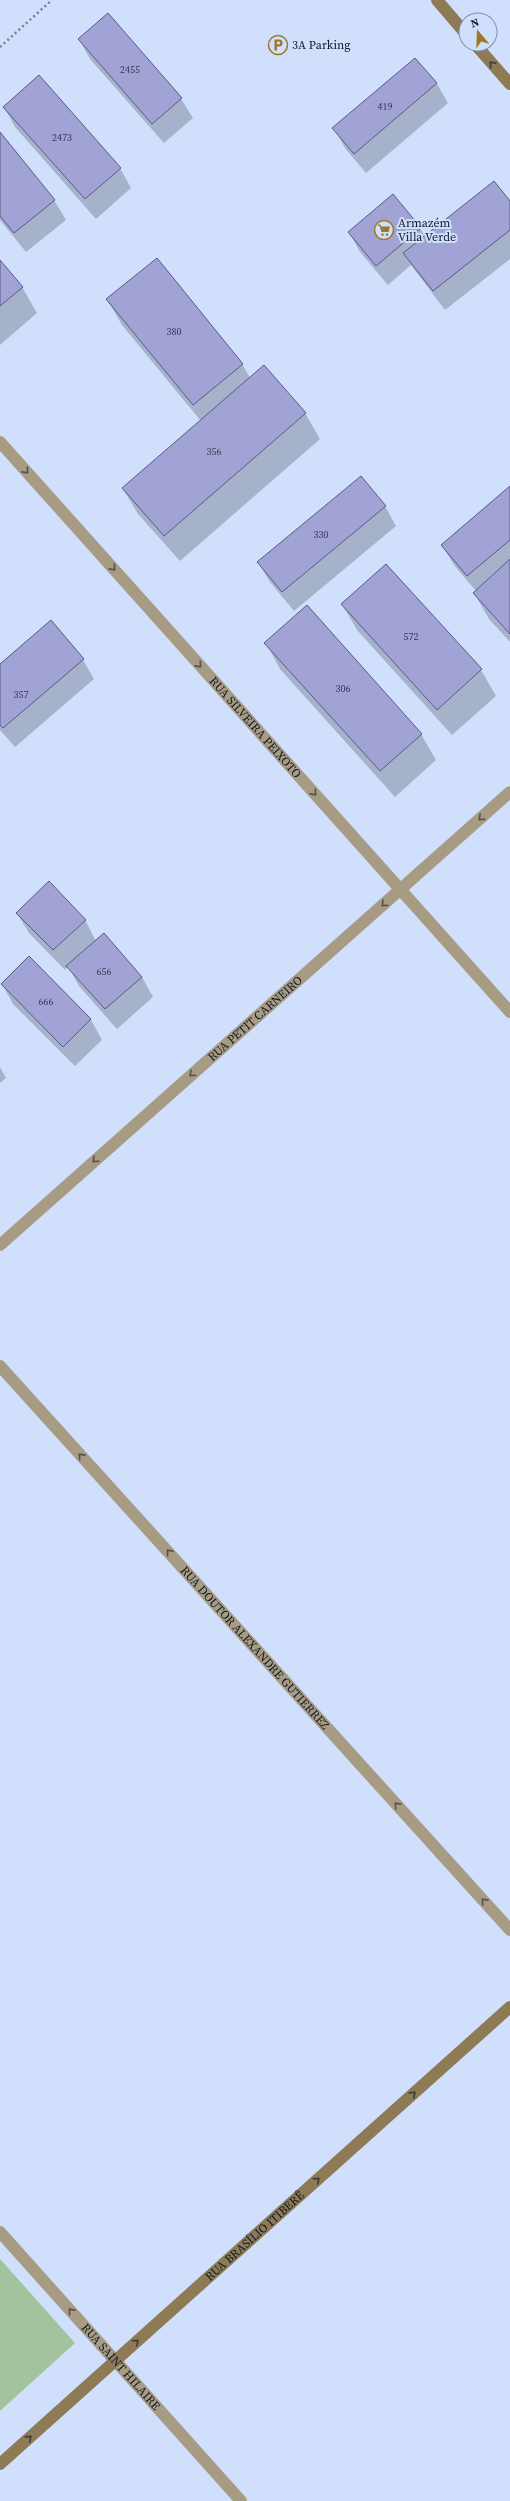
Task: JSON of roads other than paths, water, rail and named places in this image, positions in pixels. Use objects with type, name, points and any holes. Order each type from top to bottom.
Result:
[{"type":"main road","points":[[437,0],[458,25]]},
{"type":"main road","points":[[482,52],[510,84]]},
{"type":"main road","name":"RUA BRASÍLIO ITIBERÊ","points":[[0,2464],[510,2007]]},
{"type":"street","name":"RUA SILVEIRA PEIXOTO","points":[[0,442],[510,1012]]},
{"type":"street","name":"RUA PETIT CARNEIRO","points":[[0,1245],[510,792]]},
{"type":"street","name":"RUA DOUTOR ALEXANDRE GUTIERREZ","points":[[0,1366],[510,1930]]},
{"type":"street","name":"RUA SAINT HILAIRE","points":[[0,2232],[241,2501]]},
{"type":"place","name":"3A Parking","points":[[278,45]]},
{"type":"place","name":"Armazém Villa Verde","points":[[384,230]]}]
